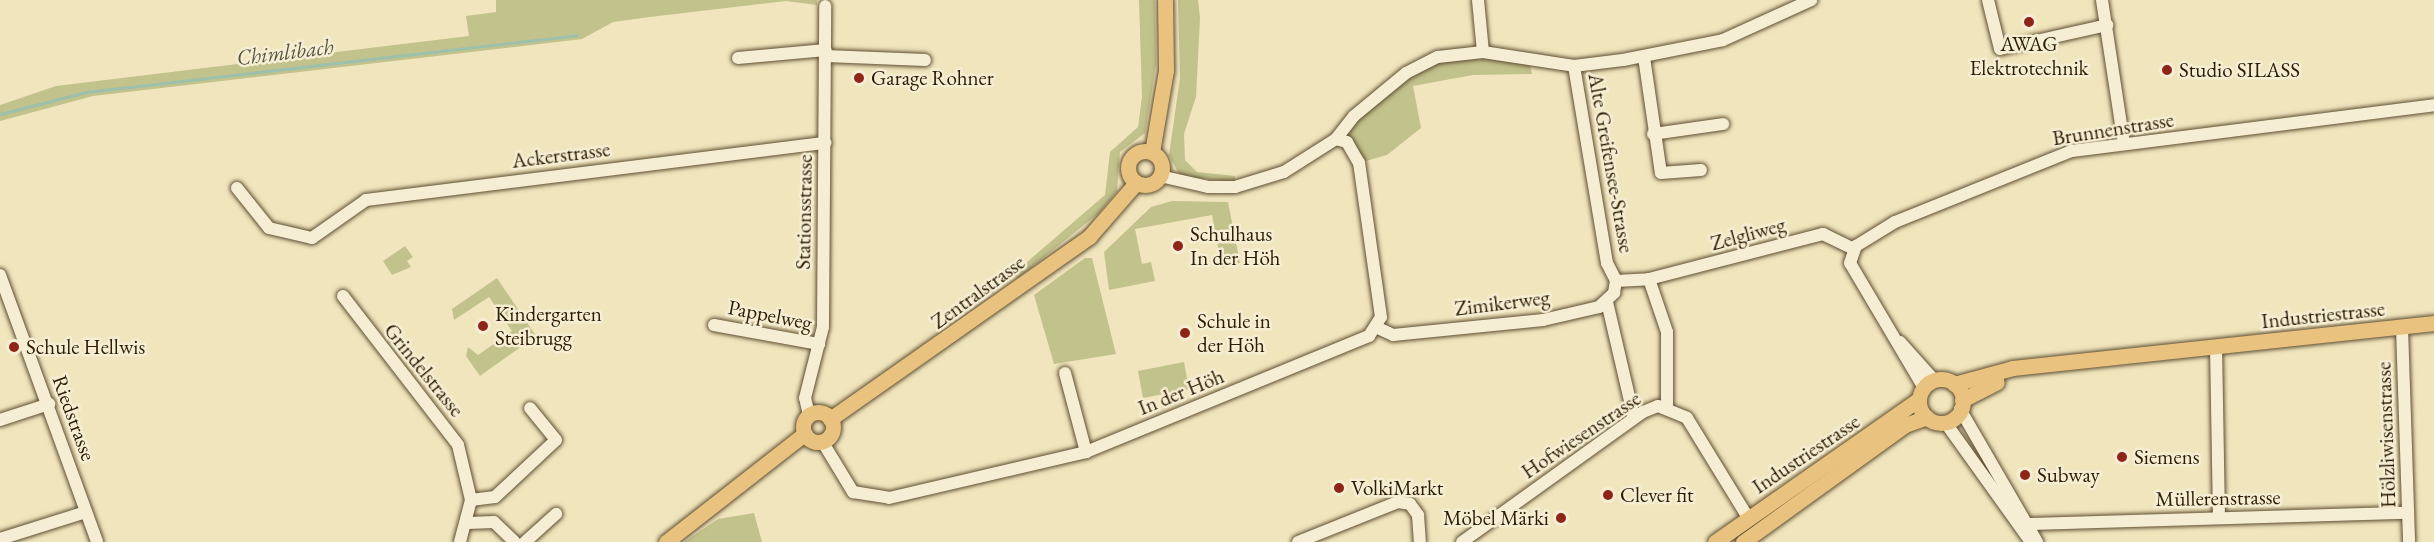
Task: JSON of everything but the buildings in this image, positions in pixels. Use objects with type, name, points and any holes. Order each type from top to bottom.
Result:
[{"type":"main road","points":[[1152,152],[1139,151],[1129,160],[1128,173],[1136,183],[1152,183],[1160,176],[1162,165],[1152,152],[1165,79],[1165,0]]},
{"type":"main road","name":"Zentralstrasse","points":[[830,419],[1089,237],[1136,183]]},
{"type":"main road","name":"Industriestrasse","points":[[1715,542],[1926,389],[2013,368],[2024,370],[2216,346],[2434,323]]},
{"type":"main road","name":"Industriestrasse","points":[[1945,422],[1961,405],[2024,370]]},
{"type":"main road","points":[[1954,384],[1961,405]]},
{"type":"main road","points":[[1926,389],[1927,417],[1945,422]]},
{"type":"main road","points":[[666,542],[804,434],[809,414],[821,412],[830,419],[833,429],[822,441],[804,434]]},
{"type":"main road","name":"Industriestrasse","points":[[1743,542],[1905,425],[1927,417]]},
{"type":"street","points":[[1478,0],[1483,52]]},
{"type":"street","points":[[1336,139],[1354,116],[1406,73],[1438,57],[1483,52],[1574,66],[1644,57],[1723,40],[1811,0]]},
{"type":"street","points":[[1988,0],[2000,49],[2107,25]]},
{"type":"street","points":[[2102,0],[2124,143]]},
{"type":"street","name":"Stationsstrasse","points":[[809,414],[804,398],[819,344],[825,143],[825,6]]},
{"type":"street","points":[[738,58],[826,53],[926,60]]},
{"type":"street","points":[[1644,57],[1653,134],[1661,172],[1701,170]]},
{"type":"street","name":"Alte Greifensee-Strasse","points":[[1574,66],[1607,263],[1616,281],[1649,279],[1667,332],[1667,406]]},
{"type":"street","name":"Brunnenstrasse","points":[[1854,249],[1895,222],[2027,166],[2072,151],[2434,105]]},
{"type":"street","points":[[1653,134],[1723,124]]},
{"type":"street","points":[[1160,176],[1208,188],[1244,185],[1284,172],[1322,143],[1336,139],[1347,142],[1359,163],[1382,317],[1378,328]]},
{"type":"street","name":"Ackerstrasse","points":[[237,189],[269,228],[313,243],[366,200],[825,143]]},
{"type":"street","name":"Zelgliweg","points":[[1649,279],[1823,234],[1854,249]]},
{"type":"street","points":[[1854,249],[1854,275],[1900,342],[1926,389]]},
{"type":"street","name":"Riedstrasse","points":[[0,275],[49,404],[97,542]]},
{"type":"street","points":[[1616,281],[1607,302],[1634,418]]},
{"type":"street","name":"Grindelstrasse","points":[[343,296],[458,445],[471,500],[467,524],[460,542]]},
{"type":"street","name":"Zimikerweg","points":[[1378,328],[1393,335],[1543,320],[1607,302]]},
{"type":"street","name":"Pappelweg","points":[[714,324],[819,344]]},
{"type":"street","name":"In der Höh","points":[[822,441],[844,482],[870,499],[1086,452],[1344,348],[1378,328]]},
{"type":"street","name":"Hölzliwisenstrasse","points":[[2402,328],[2409,542]]},
{"type":"street","points":[[2216,346],[2219,517]]},
{"type":"street","points":[[1065,373],[1086,452]]},
{"type":"street","points":[[0,420],[49,404]]},
{"type":"street","points":[[1961,405],[1969,433],[2029,525],[2037,542]]},
{"type":"street","name":"Hofwiesenstrasse","points":[[1462,542],[1634,418],[1667,406],[1695,429],[1712,466],[1749,519]]},
{"type":"street","points":[[471,500],[495,497],[556,440],[530,408]]},
{"type":"street","points":[[1945,422],[2031,542]]},
{"type":"street","points":[[1298,542],[1398,502],[1410,504],[1418,515],[1420,542]]},
{"type":"street","points":[[0,539],[86,512]]},
{"type":"street","name":"Müllerenstrasse","points":[[2029,525],[2219,517],[2408,513]]},
{"type":"street","points":[[525,542],[556,514]]},
{"type":"street","points":[[2013,516],[2029,525]]},
{"type":"street","points":[[467,524],[494,522],[515,542]]},
{"type":"green space","points":[[496,0],[817,0],[817,5],[786,1],[613,22],[582,39],[93,96],[0,121],[0,105],[56,86],[469,36],[466,16],[496,12]]},
{"type":"green space","points":[[1139,0],[1155,0],[1156,65],[1145,133],[1120,152],[1117,191],[1099,213],[1018,278],[1013,274],[1105,195],[1110,152],[1138,127],[1142,97]]},
{"type":"green space","points":[[1178,0],[1198,0],[1200,18],[1196,97],[1184,134],[1185,160],[1197,172],[1235,176],[1235,182],[1180,176],[1169,155],[1180,78]]},
{"type":"green space","points":[[1483,52],[1529,61],[1532,74],[1473,75],[1413,86],[1421,128],[1387,155],[1359,163],[1336,139],[1354,116],[1438,57]]},
{"type":"green space","points":[[1172,201],[1228,202],[1240,263],[1222,268],[1212,215],[1135,229],[1142,264],[1151,262],[1155,281],[1109,290],[1104,252],[1151,207]]},
{"type":"green space","points":[[405,246],[413,257],[407,261],[411,267],[392,275],[383,261]]},
{"type":"green space","points":[[1085,258],[1092,258],[1116,354],[1054,364],[1034,295]]},
{"type":"green space","points":[[497,278],[536,336],[480,376],[466,356],[468,347],[478,355],[512,331],[489,297],[454,320],[452,309]]},
{"type":"green space","points":[[1184,362],[1189,389],[1143,398],[1138,371]]},
{"type":"green space","points":[[754,513],[762,542],[684,542],[718,519]]},
{"type":"waterway","name":"Chimlibach","points":[[0,114],[86,92],[577,35]]},
{"type":"place","name":"AWAG Elektrotechnik","points":[[2029,22]]},
{"type":"place","name":"Studio SILASS","points":[[2167,70]]},
{"type":"place","name":"Garage Rohner","points":[[859,78]]},
{"type":"place","name":"Schulhaus In der Höh","points":[[1178,246]]},
{"type":"place","name":"Kindergarten Steibrugg","points":[[483,326]]},
{"type":"place","name":"Schule in der Höh","points":[[1185,333]]},
{"type":"place","name":"Schule Hellwis","points":[[14,347]]},
{"type":"place","name":"Siemens","points":[[2122,457]]},
{"type":"place","name":"Subway","points":[[2025,475]]},
{"type":"place","name":"VolkiMarkt","points":[[1339,488]]},
{"type":"place","name":"Clever fit","points":[[1608,495]]},
{"type":"place","name":"Möbel Märki","points":[[1561,518]]}]
